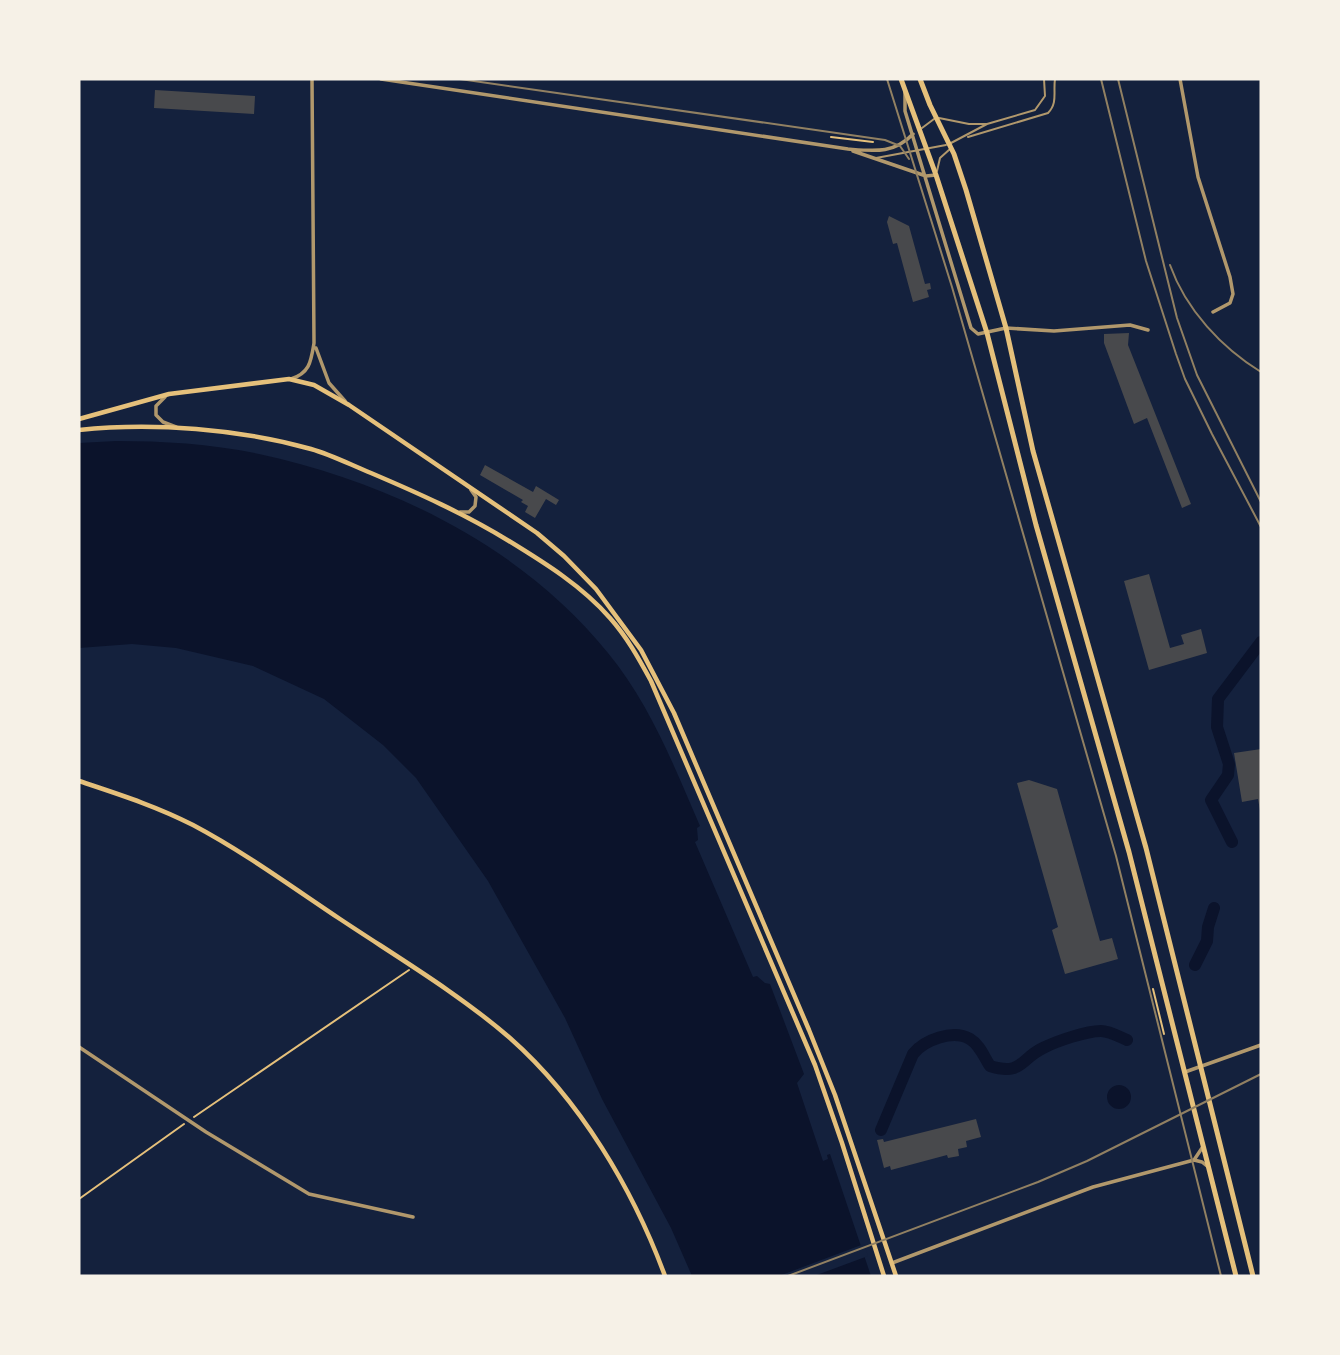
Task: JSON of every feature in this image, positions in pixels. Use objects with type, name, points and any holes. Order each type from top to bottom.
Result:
[{"type":"main road","points":[[901,79],[928,150],[987,333],[1036,525],[1129,852],[1236,1276]]},
{"type":"main road","points":[[920,79],[966,190],[1006,328],[1033,451],[1146,848],[1253,1276]]},
{"type":"main road","points":[[79,419],[169,394],[289,379],[314,385],[349,405],[537,533],[575,567],[608,603],[657,677],[815,1044],[896,1276]]},
{"type":"main road","points":[[79,430],[187,429],[241,435],[314,450],[458,512],[511,542],[573,583],[612,620],[636,654],[665,714],[809,1051],[842,1143],[884,1276]]},
{"type":"main road","points":[[79,782],[154,806],[222,841],[493,1023],[523,1050],[560,1090],[585,1124],[623,1186],[665,1276]]},
{"type":"street","points":[[289,379],[300,376],[308,369],[314,343],[312,79]]},
{"type":"street","points":[[382,79],[848,149],[884,151],[900,146],[913,134]]},
{"type":"street","points":[[1180,79],[1198,177],[1233,293],[1230,303],[1213,312]]},
{"type":"street","points":[[905,90],[904,103],[974,333],[1006,328],[1054,331],[1130,326],[1148,330]]},
{"type":"street","points":[[848,149],[926,176],[936,175]]},
{"type":"street","points":[[314,343],[329,383],[349,405]]},
{"type":"street","points":[[169,394],[159,402],[156,415],[163,422],[187,429]]},
{"type":"street","points":[[458,512],[469,512],[475,506],[476,496],[468,488]]},
{"type":"street","points":[[79,1046],[189,1120],[309,1194],[413,1217]]},
{"type":"street","points":[[1185,1072],[1260,1046]]},
{"type":"street","points":[[1194,1160],[1200,1154],[1203,1144]]},
{"type":"street","points":[[892,1263],[1093,1187],[1194,1160],[1202,1161],[1209,1169]]},
{"type":"lane","points":[[936,175],[940,158],[950,146],[962,138],[986,124],[1035,110],[1045,96],[1044,79]]},
{"type":"lane","points":[[962,138],[1048,113],[1054,107],[1055,79]]},
{"type":"lane","points":[[913,134],[936,117],[969,124],[986,124]]},
{"type":"lane","points":[[875,158],[950,146]]},
{"type":"path","points":[[831,137],[873,142]]},
{"type":"path","points":[[79,1199],[189,1120],[413,968]]},
{"type":"path","points":[[1153,989],[1164,1034]]},
{"type":"water","points":[[116,441],[224,448],[308,466],[357,482],[405,501],[451,524],[536,581],[574,615],[623,673],[649,714],[671,758],[700,826],[697,828],[698,840],[695,842],[753,977],[757,976],[770,984],[804,1074],[797,1083],[823,1161],[828,1159],[827,1155],[830,1154],[871,1276],[692,1276],[671,1228],[602,1099],[565,1018],[488,881],[416,778],[383,745],[324,699],[253,666],[176,648],[132,644],[79,648],[79,443]]},
{"type":"water","points":[[1119,1085],[1127,1089],[1131,1097],[1127,1105],[1119,1109],[1111,1105],[1107,1097],[1111,1089]]},
{"type":"pier","points":[[864,1244],[868,1256],[814,1276],[779,1276]]},
{"type":"building","points":[[155,90],[255,96],[254,114],[154,108]]},
{"type":"building","points":[[889,216],[909,226],[925,284],[930,283],[931,289],[927,290],[929,297],[913,302],[897,243],[893,244],[887,222]]},
{"type":"building","points":[[1129,333],[1128,345],[1191,504],[1182,508],[1147,418],[1134,424],[1104,343],[1104,334]]},
{"type":"building","points":[[485,465],[533,492],[536,486],[559,500],[556,505],[546,499],[535,518],[525,512],[528,506],[521,502],[523,500],[480,475]]},
{"type":"building","points":[[1149,574],[1170,648],[1184,644],[1181,635],[1201,629],[1207,653],[1149,670],[1124,581]]},
{"type":"building","points":[[1261,749],[1260,810],[1258,799],[1242,802],[1234,753]]},
{"type":"building","points":[[1029,780],[1057,789],[1100,941],[1112,938],[1118,959],[1065,974],[1052,930],[1058,927],[1017,783]]},
{"type":"building","points":[[976,1119],[981,1137],[966,1141],[967,1147],[958,1149],[959,1156],[948,1158],[947,1155],[891,1170],[890,1166],[884,1168],[877,1140],[883,1139],[884,1142]]},
{"type":"waterway","points":[[1232,842],[1211,800],[1228,775],[1229,764],[1217,727],[1218,699],[1261,642]]},
{"type":"waterway","points":[[1195,965],[1207,941],[1214,908]]},
{"type":"waterway","points":[[881,1130],[913,1054],[924,1044],[939,1037],[955,1035],[970,1039],[990,1066],[1001,1069],[1015,1068],[1043,1048],[1095,1031],[1104,1031],[1127,1040]]},
{"type":"tram line","points":[[460,79],[885,140],[900,146],[909,159]]},
{"type":"tram line","points":[[887,79],[952,287],[1116,856],[1221,1276]]},
{"type":"railway","points":[[1101,79],[1146,261],[1176,354],[1212,434],[1261,527]]},
{"type":"railway","points":[[1118,79],[1177,318],[1197,375],[1261,502]]},
{"type":"railway","points":[[1170,265],[1185,297],[1207,326],[1233,351],[1261,372]]},
{"type":"railway","points":[[788,1276],[1038,1182],[1087,1161],[1261,1074]]}]
